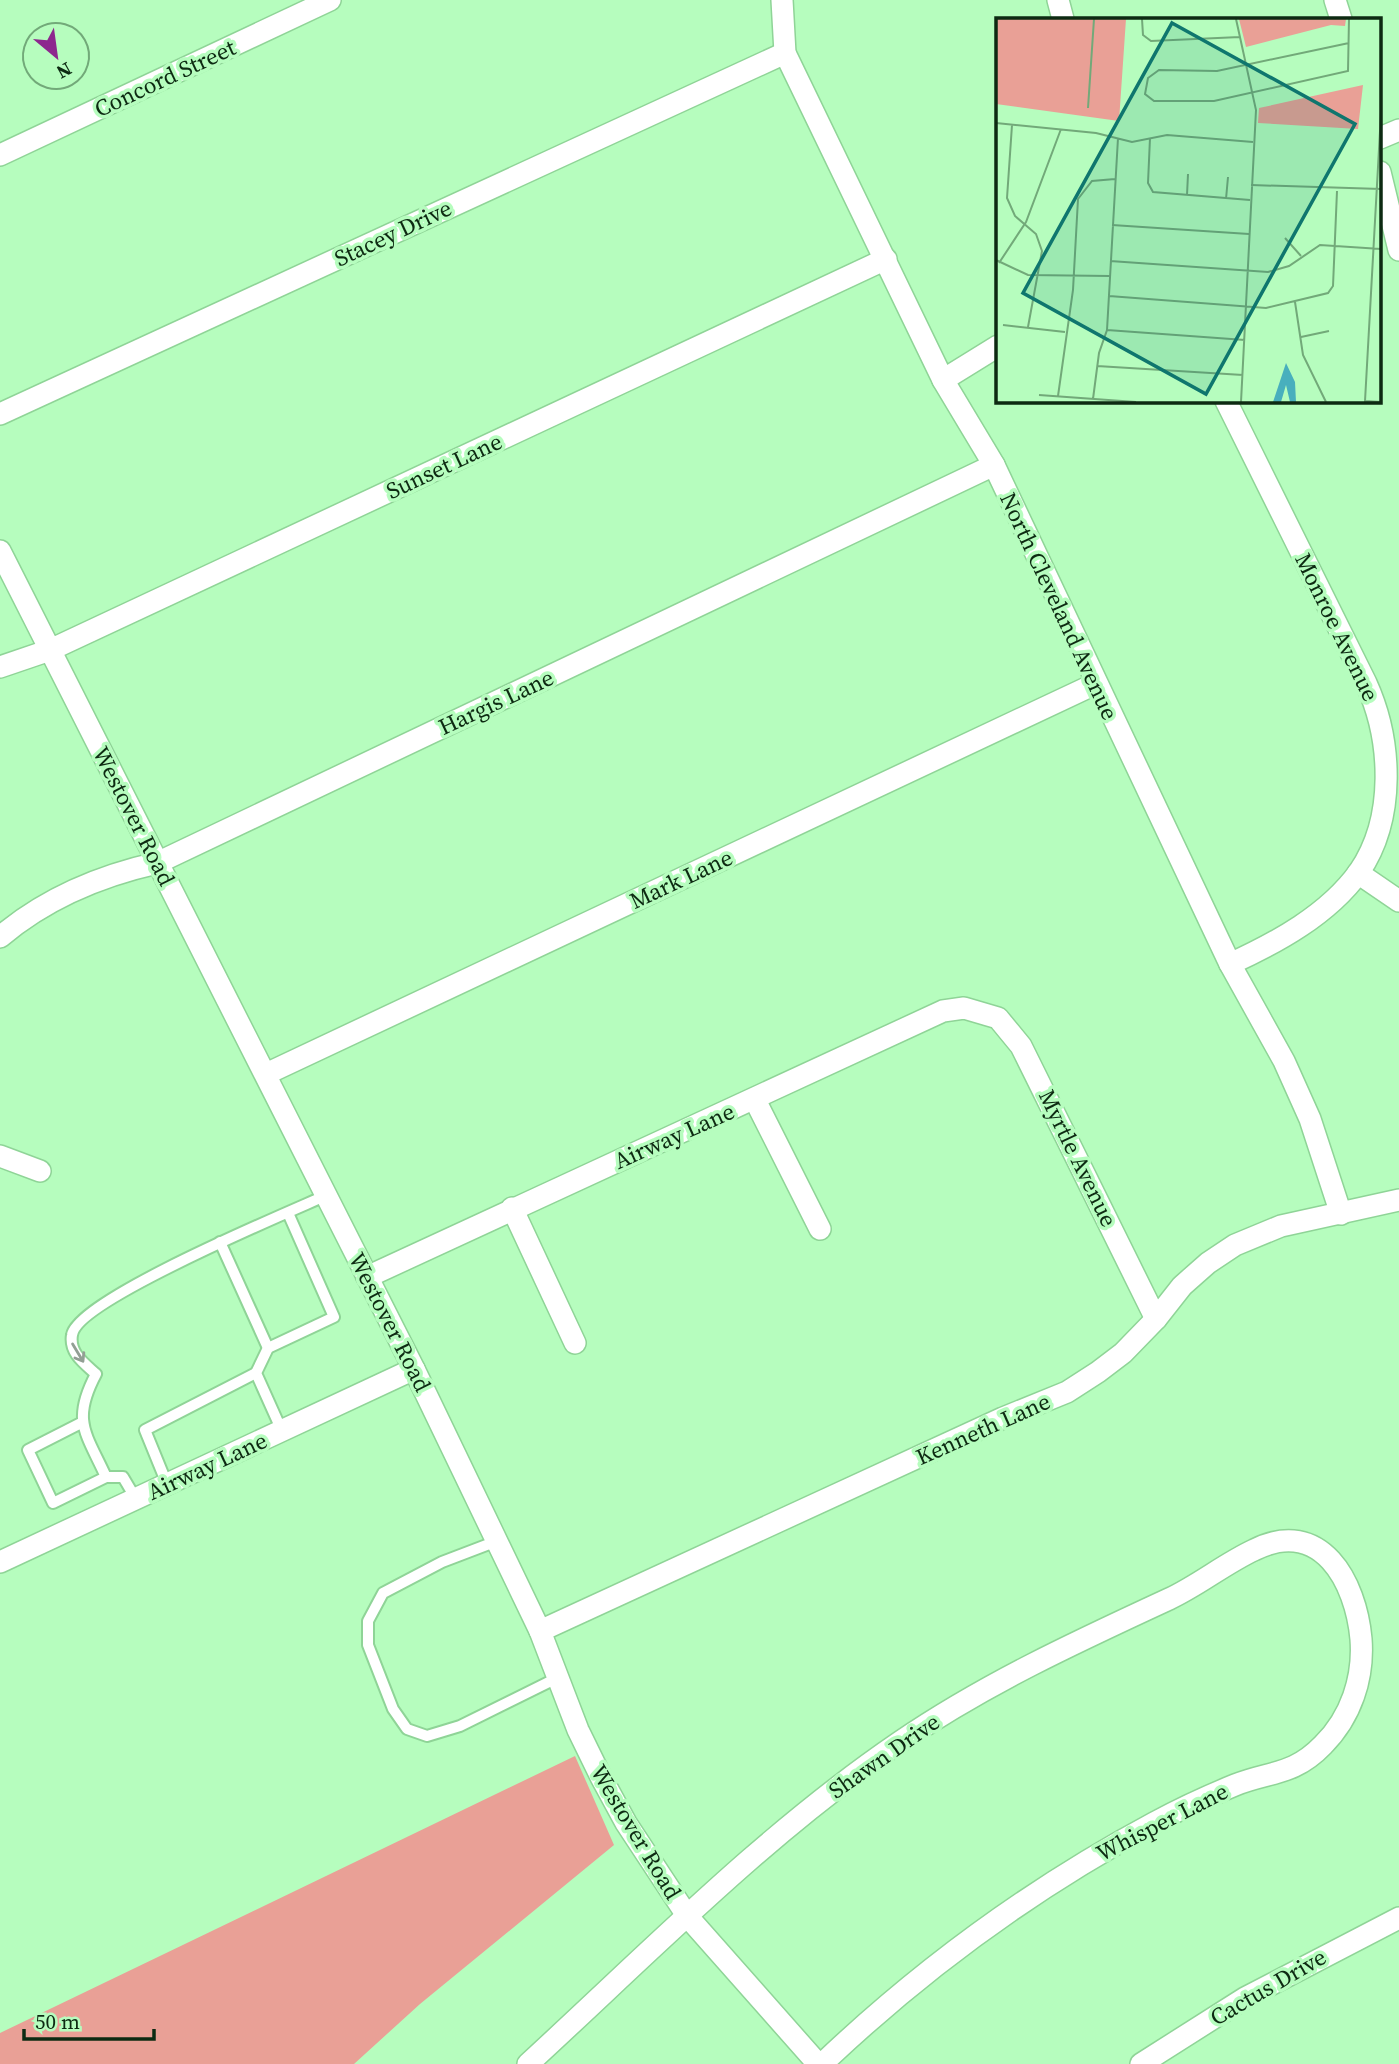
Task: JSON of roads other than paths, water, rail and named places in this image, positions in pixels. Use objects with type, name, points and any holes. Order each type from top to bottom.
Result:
[{"type":"street","name":"Concord Street","points":[[0,155],[330,0]]},
{"type":"street","name":"North Cleveland Avenue","points":[[782,0],[785,53],[943,380],[993,465],[1230,964],[1262,1018],[1294,1084],[1310,1119],[1341,1214]]},
{"type":"street","points":[[1058,0],[1063,18]]},
{"type":"street","points":[[1335,0],[1341,18]]},
{"type":"street","name":"Stacey Drive","points":[[0,414],[785,53]]},
{"type":"street","points":[[1382,137],[1399,130]]},
{"type":"street","points":[[1382,180],[1399,250]]},
{"type":"street","name":"Sunset Lane","points":[[0,667],[50,650],[886,259]]},
{"type":"street","points":[[943,380],[996,347]]},
{"type":"street","name":"Monroe Avenue","points":[[1226,402],[1366,682],[1382,726],[1386,767],[1381,817],[1358,873],[1320,911],[1295,930],[1230,964]]},
{"type":"street","name":"Hargis Lane","points":[[0,937],[61,896],[93,881],[157,863],[993,465]]},
{"type":"street","name":"Westover Road","points":[[0,551],[414,1369],[540,1631],[578,1730],[601,1777],[632,1833],[688,1917],[820,2064]]},
{"type":"street","name":"Mark Lane","points":[[266,1074],[1095,684]]},
{"type":"street","points":[[1358,873],[1399,901]]},
{"type":"street","name":"Airway Lane","points":[[367,1277],[512,1208],[755,1100],[890,1033],[943,1011],[964,1008],[983,1011]]},
{"type":"street","name":"Myrtle Avenue","points":[[983,1011],[998,1018],[1021,1046],[1156,1319]]},
{"type":"street","points":[[755,1100],[820,1229]]},
{"type":"street","points":[[0,1156],[40,1171]]},
{"type":"street","name":"Kenneth Lane","points":[[540,1631],[1003,1418],[1067,1392],[1123,1353],[1156,1319],[1182,1286],[1208,1263],[1235,1245],[1281,1226],[1399,1200]]},
{"type":"street","points":[[512,1208],[576,1343]]},
{"type":"street","name":"Airway Lane","points":[[0,1562],[414,1369]]},
{"type":"street","name":"Shawn Drive","points":[[528,2064],[781,1832],[840,1785],[966,1700],[1099,1629],[1174,1597],[1254,1550],[1283,1541],[1300,1543]]},
{"type":"street","name":"Whisper Lane","points":[[820,2064],[925,1972],[1039,1889],[1161,1819],[1241,1782],[1283,1772],[1324,1745],[1341,1723],[1355,1693],[1362,1660],[1360,1632],[1351,1588],[1343,1572],[1332,1559],[1300,1543]]},
{"type":"street","name":"Cactus Drive","points":[[1141,2064],[1245,1998],[1399,1918]]},
{"type":"lane","points":[[106,1477],[81,1423],[85,1396],[96,1374],[78,1357],[72,1346],[72,1333],[83,1317],[105,1302],[220,1242],[327,1195]]},
{"type":"lane","points":[[167,1484],[145,1430],[256,1374],[268,1348],[334,1317],[288,1213]]},
{"type":"lane","points":[[220,1242],[268,1348]]},
{"type":"lane","points":[[256,1374],[282,1431]]},
{"type":"lane","points":[[81,1423],[28,1450],[53,1503],[106,1477],[122,1477],[136,1499]]},
{"type":"lane","points":[[497,1541],[442,1562],[383,1593],[368,1621],[368,1645],[393,1709],[407,1729],[427,1736],[460,1726],[559,1676]]}]
